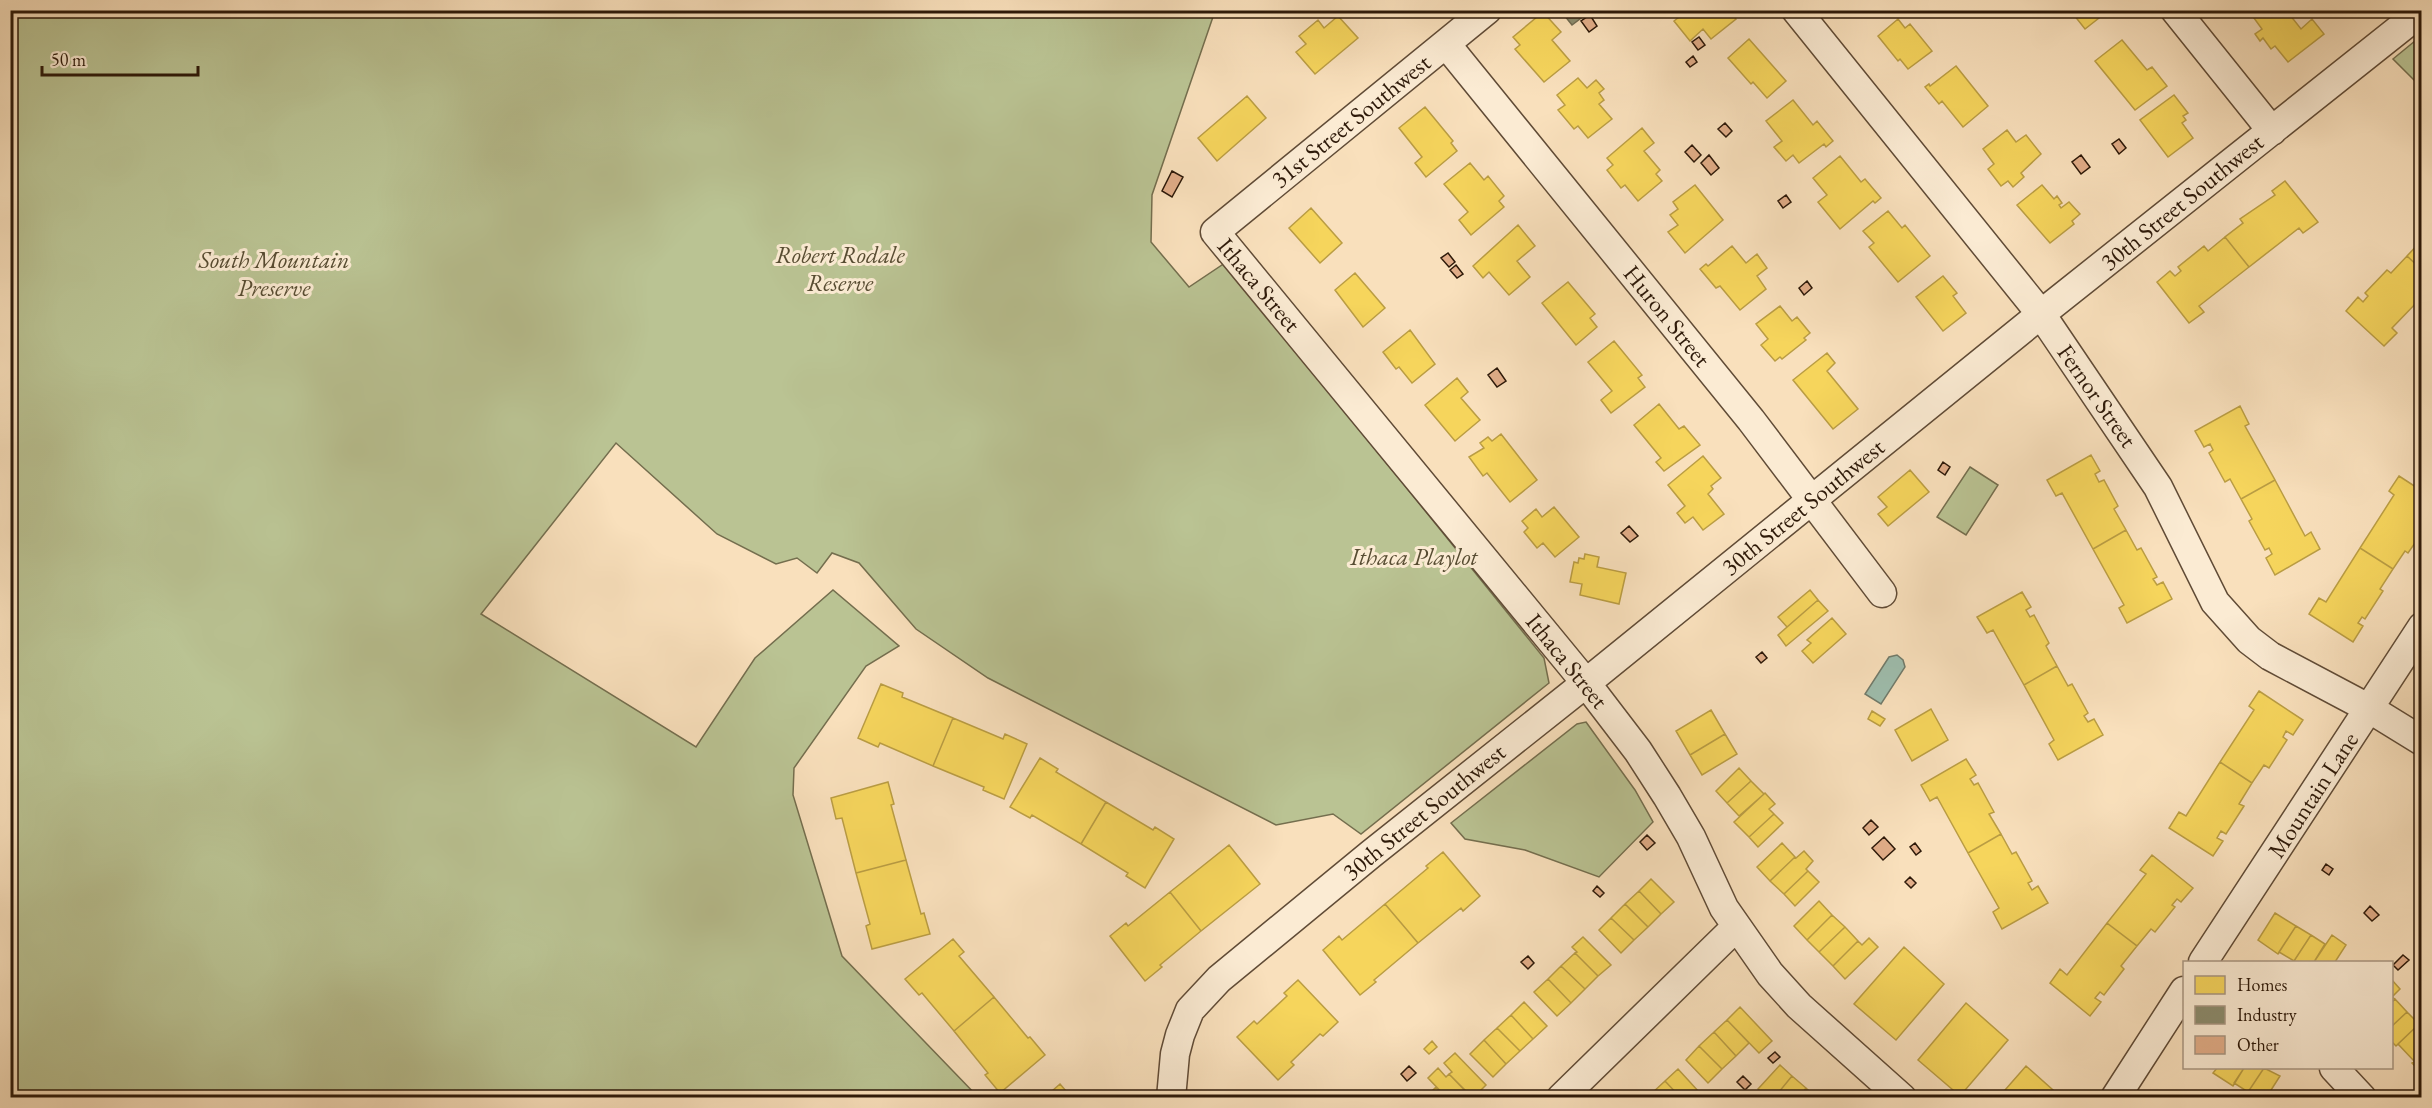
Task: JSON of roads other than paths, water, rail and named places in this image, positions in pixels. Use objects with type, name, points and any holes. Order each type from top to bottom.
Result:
[{"type":"street","name":"31st Street Southwest","points":[[1215,232],[1487,10]]},
{"type":"street","name":"Fernor Street","points":[[1796,10],[2041,314],[2158,487],[2215,602],[2249,640],[2270,656],[2370,709],[2421,741]]},
{"type":"street","points":[[2175,10],[2272,131]]},
{"type":"street","name":"30th Street Southwest","points":[[1171,1098],[1175,1054],[1190,1010],[1236,964],[2421,10]]},
{"type":"street","name":"Huron Street","points":[[1446,44],[1813,499],[1882,593]]},
{"type":"street","name":"Ithaca Street","points":[[1215,232],[1586,684],[1638,751],[1691,837],[1724,908],[1770,974],[1799,1006],[1902,1098]]},
{"type":"street","name":"Mountain Lane","points":[[2204,961],[2370,709],[2421,627]]},
{"type":"street","points":[[1561,1098],[1736,927]]},
{"type":"street","points":[[2115,1098],[2183,993]]},
{"type":"street","points":[[2335,1069],[2362,1098]]},
{"type":"park label","name":"Robert Rodale Reserve","points":[[840,269]]},
{"type":"park label","name":"South Mountain Preserve","points":[[274,274]]},
{"type":"park label","name":"Ithaca Playlot","points":[[1414,557]]}]
